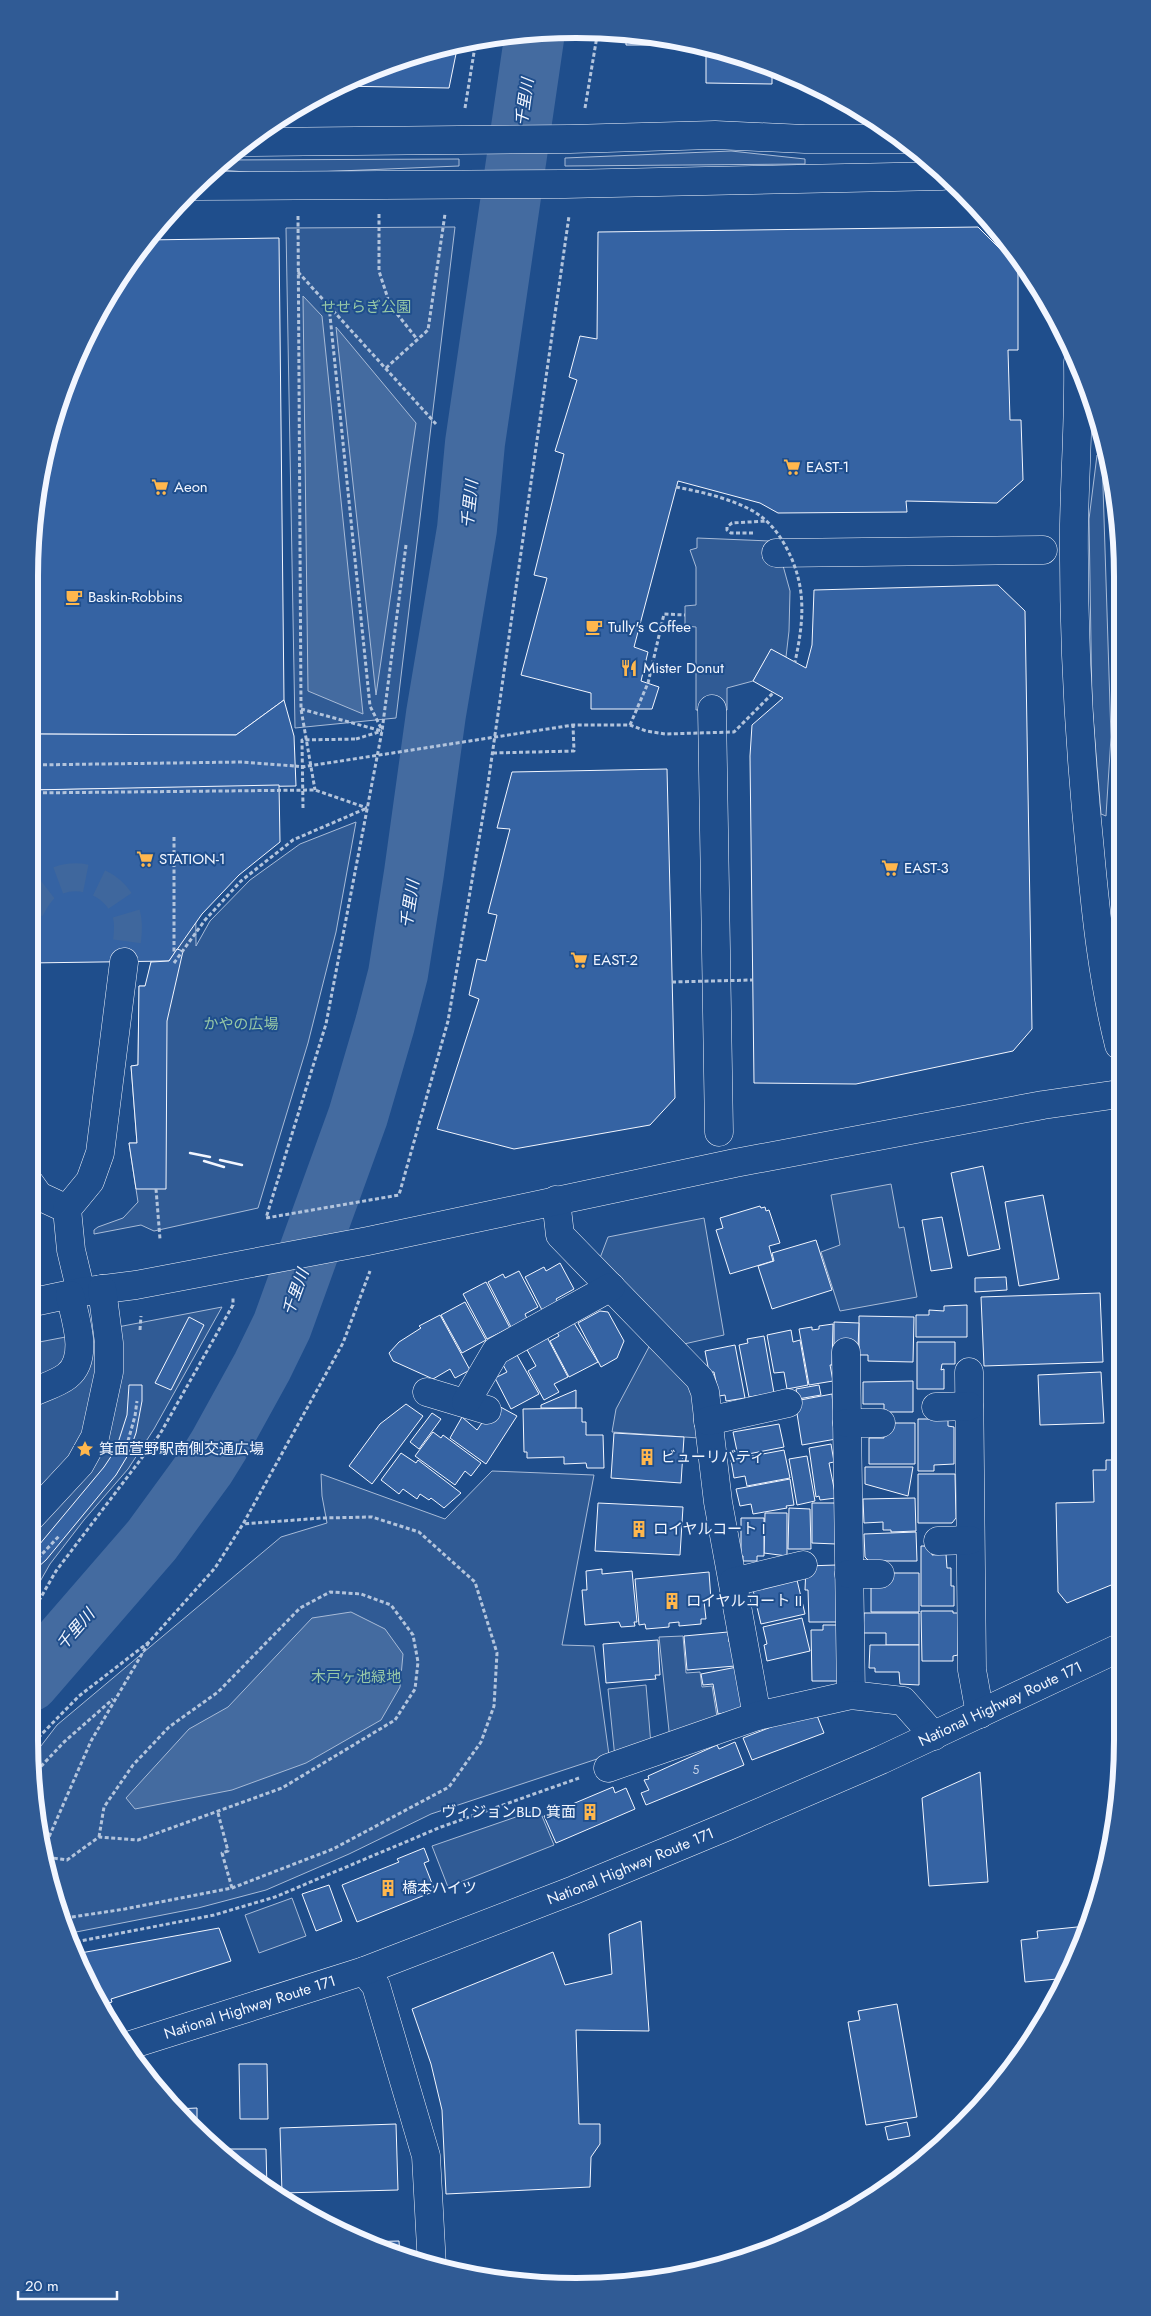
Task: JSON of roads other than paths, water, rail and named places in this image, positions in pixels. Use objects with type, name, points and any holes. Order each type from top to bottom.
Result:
[{"type":"main road","points":[[258,142],[570,139],[715,135],[805,139],[889,139]]},
{"type":"main road","points":[[205,186],[565,184],[936,176]]},
{"type":"main road","points":[[1078,384],[1078,448],[1074,526],[1077,684],[1082,769],[1101,953],[1114,1026]]},
{"type":"main road","points":[[776,553],[1043,550]]},
{"type":"main road","points":[[712,709],[719,1132]]},
{"type":"main road","points":[[38,1509],[80,1464],[95,1437],[109,1372],[109,1343],[84,1292],[71,1250],[67,1210],[90,1181],[100,1154],[124,962]]},
{"type":"main road","points":[[38,1301],[84,1292],[136,1285],[368,1241],[556,1200],[1043,1105],[1114,1095]]},
{"type":"main road","points":[[38,1196],[67,1210]]},
{"type":"main road","points":[[556,1200],[560,1235],[700,1379],[705,1392],[718,1502],[757,1716]]},
{"type":"main road","points":[[427,1392],[476,1406],[496,1351],[611,1287]]},
{"type":"main road","points":[[38,1390],[65,1378],[78,1362],[84,1292]]},
{"type":"main road","points":[[846,1352],[851,1695]]},
{"type":"main road","points":[[968,1372],[972,1670],[980,1714]]},
{"type":"main road","points":[[708,1421],[788,1403]]},
{"type":"main road","points":[[936,1407],[969,1406]]},
{"type":"main road","points":[[847,1423],[881,1423]]},
{"type":"main road","points":[[938,1541],[970,1540]]},
{"type":"main road","points":[[733,1582],[803,1565]]},
{"type":"main road","points":[[849,1574],[880,1574]]},
{"type":"main road","name":"National Highway Route 171","points":[[132,2044],[364,1971],[574,1890],[728,1826],[934,1736],[1114,1652]]},
{"type":"main road","points":[[608,1768],[757,1716],[851,1695],[903,1702],[934,1736]]},
{"type":"main road","points":[[364,1971],[376,1986],[426,2156],[432,2259]]},
{"type":"waterway","name":"千里川","points":[[38,1672],[152,1540],[219,1445],[262,1367],[282,1326],[358,1116],[398,974],[436,714],[467,529],[475,443],[534,40]]},
{"type":"tunnel","points":[[38,896],[45,888],[66,878],[78,877],[89,879],[100,883],[110,890],[124,908],[128,921],[124,962]]},
{"type":"place","name":"EAST-1","points":[[792,467]]},
{"type":"place","name":"Aeon","points":[[160,487]]},
{"type":"place","name":"Baskin-Robbins","points":[[74,597]]},
{"type":"place","name":"Tully's Coffee","points":[[594,627]]},
{"type":"place","name":"Mister Donut","points":[[629,668]]},
{"type":"place","name":"STATION-1","points":[[145,859]]},
{"type":"place","name":"EAST-3","points":[[890,868]]},
{"type":"place","name":"EAST-2","points":[[579,960]]},
{"type":"place","name":"箕面萱野駅南側交通広場","points":[[85,1449]]},
{"type":"place","name":"ビューリバティ","points":[[647,1457]]},
{"type":"place","name":"ロイヤルコート I","points":[[639,1529]]},
{"type":"place","name":"ロイヤルコート II","points":[[672,1601]]},
{"type":"place","name":"ヴィジョンBLD 箕面","points":[[590,1812]]},
{"type":"place","name":"橋本ハイツ","points":[[388,1888]]},
{"type":"park label","name":"せせらぎ公園","points":[[366,307]]},
{"type":"park label","name":"かやの広場","points":[[241,1024]]},
{"type":"park label","name":"木戸ヶ池緑地","points":[[356,1677]]}]
